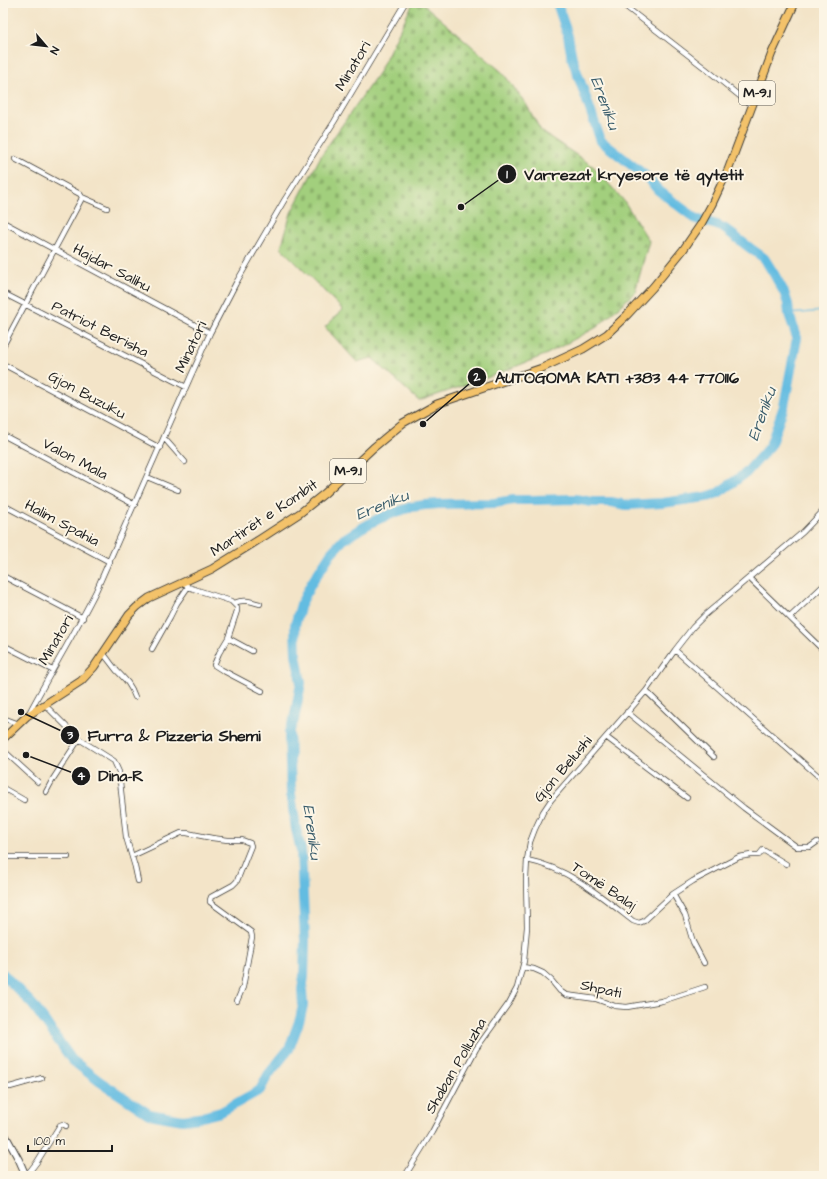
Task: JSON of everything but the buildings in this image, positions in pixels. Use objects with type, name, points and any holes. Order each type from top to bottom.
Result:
[{"type":"main road","name":"Martirët e Kombit","points":[[3,739],[27,716],[81,681],[94,667],[129,615],[137,607],[149,598],[186,585],[300,513],[325,493],[373,448],[403,423],[437,404],[542,368],[583,349],[607,334],[653,287],[683,250],[701,224],[722,184],[782,28],[795,3]]},
{"type":"street","name":"Minatori","points":[[27,716],[83,618],[110,562],[210,334],[236,283],[305,166],[334,122],[405,3]]},
{"type":"street","points":[[620,3],[752,106]]},
{"type":"street","points":[[16,160],[75,191],[82,197],[108,208]]},
{"type":"street","points":[[3,346],[82,197]]},
{"type":"street","name":"Hajdar Salihu","points":[[3,222],[210,334]]},
{"type":"street","name":"Patriot Berisha","points":[[3,293],[186,387]]},
{"type":"street","name":"Gjon Buzuku","points":[[3,364],[160,448]]},
{"type":"street","name":"Valon Mala","points":[[3,435],[135,505]]},
{"type":"street","points":[[164,438],[185,462]]},
{"type":"street","points":[[147,476],[178,490]]},
{"type":"street","name":"Halim Spahia","points":[[3,505],[110,562]]},
{"type":"street","name":"Gjon Belushi","points":[[523,967],[526,927],[527,860],[530,842],[550,800],[646,691],[693,627],[705,615],[803,532],[824,510]]},
{"type":"street","points":[[3,576],[83,618]]},
{"type":"street","points":[[749,578],[824,651]]},
{"type":"street","points":[[152,649],[186,585],[230,601],[237,607],[238,612],[228,638],[214,665],[262,691]]},
{"type":"street","points":[[790,617],[824,585]]},
{"type":"street","points":[[234,603],[242,600],[248,600],[260,604]]},
{"type":"street","points":[[228,638],[252,651]]},
{"type":"street","points":[[3,645],[52,670]]},
{"type":"street","points":[[675,650],[824,781]]},
{"type":"street","points":[[103,653],[118,672],[126,679],[133,689],[135,697]]},
{"type":"street","points":[[646,691],[714,757]]},
{"type":"street","points":[[45,705],[79,739],[114,761],[119,772],[126,837],[136,867],[138,880]]},
{"type":"street","points":[[627,712],[744,808],[797,846],[810,847],[817,842]]},
{"type":"street","points":[[3,718],[19,724]]},
{"type":"street","points":[[606,737],[687,798]]},
{"type":"street","points":[[46,792],[79,739]]},
{"type":"street","points":[[3,750],[38,782]]},
{"type":"street","points":[[3,788],[24,800]]},
{"type":"street","points":[[132,856],[181,833],[228,840],[242,840],[250,843],[251,846],[237,881],[233,885],[211,897],[210,900],[210,902],[251,932],[252,937],[243,987],[237,1001]]},
{"type":"street","name":"Tomë Balaj","points":[[527,860],[538,862],[566,873],[595,892],[633,921],[639,923],[644,921],[673,894],[693,881],[739,857],[751,854],[759,855],[763,850],[786,864]]},
{"type":"street","points":[[3,857],[68,857]]},
{"type":"street","points":[[673,894],[685,915],[693,942],[704,963]]},
{"type":"street","name":"Shpati","points":[[523,967],[534,969],[543,973],[560,991],[566,995],[596,999],[615,1006],[628,1007],[662,1001],[705,987]]},
{"type":"street","name":"Shaban Polluzha","points":[[405,1176],[432,1132],[476,1050],[509,1003],[517,988],[523,967]]},
{"type":"street","points":[[3,1086],[10,1087],[42,1078]]},
{"type":"street","points":[[3,1131],[26,1176],[37,1162],[60,1125],[63,1124],[66,1126]]},
{"type":"green space","points":[[413,3],[422,3],[503,73],[526,104],[541,131],[594,167],[624,201],[649,241],[635,292],[597,327],[545,355],[489,377],[419,401],[372,358],[357,362],[325,327],[343,310],[281,248],[291,213],[322,154],[379,72]]},
{"type":"waterway","name":"Ereniku","points":[[3,974],[33,1005],[72,1060],[99,1081],[149,1114],[183,1120],[198,1118],[221,1112],[260,1090],[268,1075],[289,1049],[300,1019],[303,1005],[302,990],[305,941],[301,850],[296,829],[291,794],[289,732],[294,720],[301,683],[296,654],[295,625],[301,604],[311,584],[331,553],[344,539],[360,529],[376,520],[411,507],[438,504],[494,503],[514,500],[575,499],[627,505],[662,503],[706,497],[718,493],[746,473],[770,446],[784,406],[797,338],[784,292],[764,258],[725,229],[696,219],[658,190],[647,177],[601,141],[572,58],[568,36],[557,3]]},
{"type":"waterway","points":[[789,314],[824,311]]},
{"type":"place","name":"Varrezat kryesore të qytetit","points":[[461,207]]},
{"type":"place","name":"AUTOGOMA KATI +383 44 770116","points":[[423,424]]},
{"type":"place","name":"Furra & Pizzeria Shemi","points":[[21,712]]},
{"type":"place","name":"Dina-R","points":[[26,755]]}]
